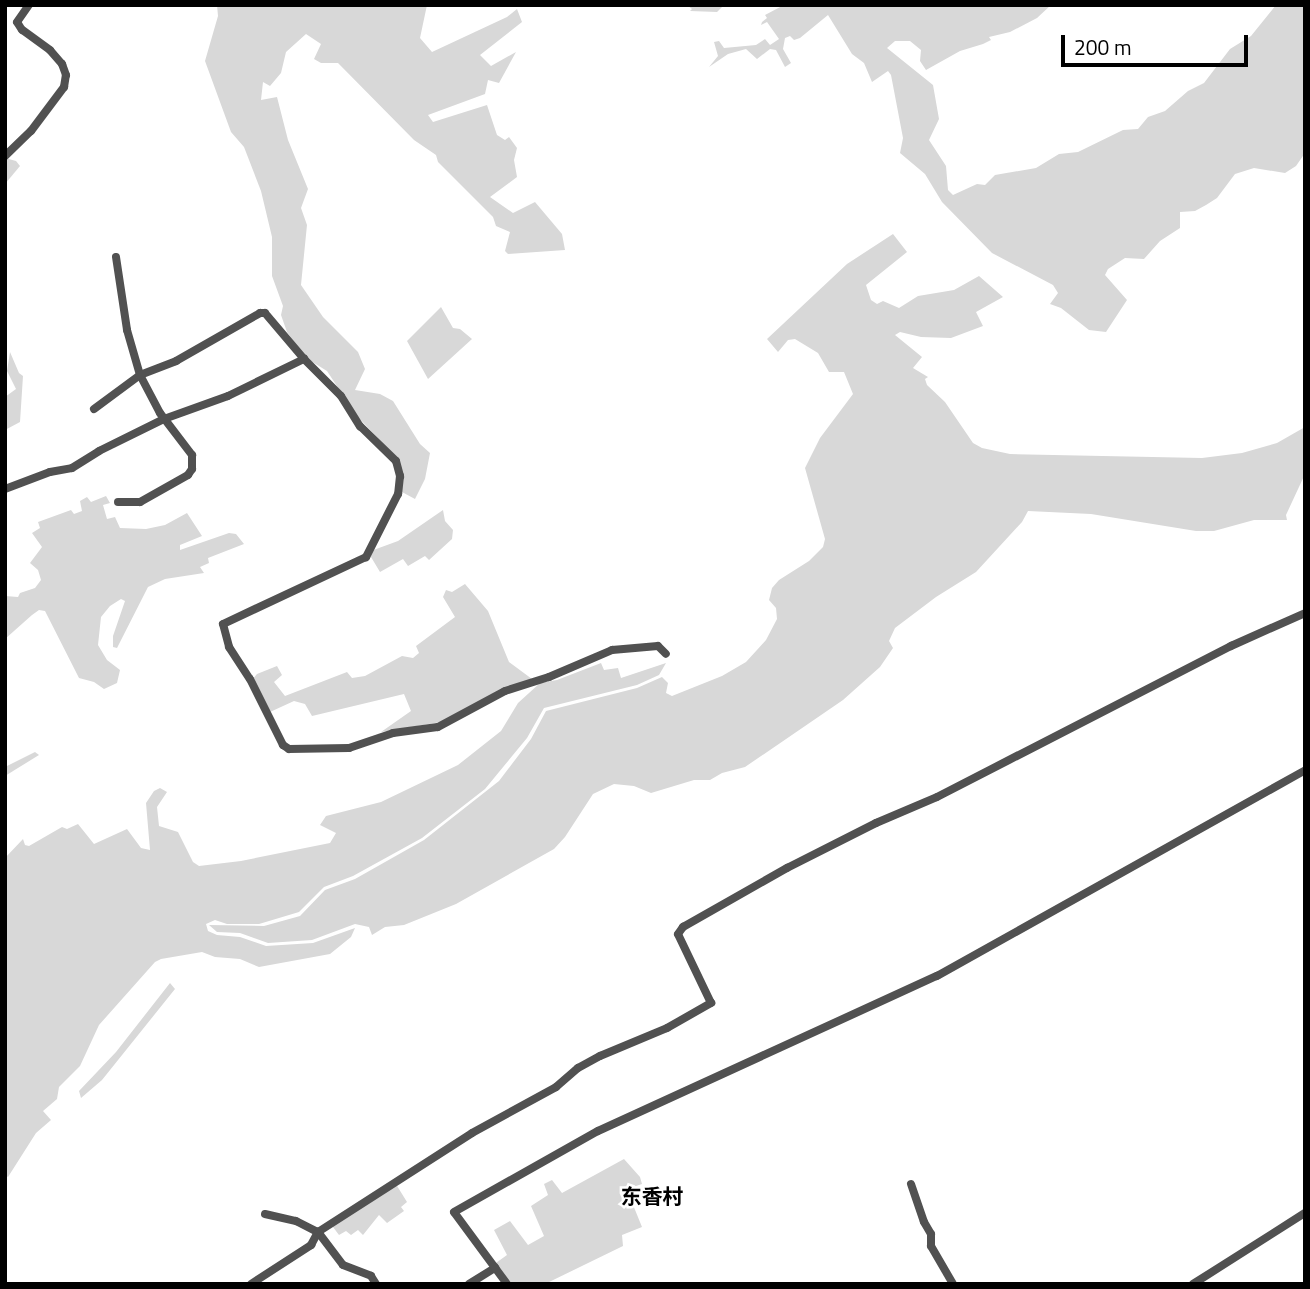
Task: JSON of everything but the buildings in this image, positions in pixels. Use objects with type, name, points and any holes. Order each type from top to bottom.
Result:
[{"type":"street","points":[[5,156],[31,131],[56,98],[64,87],[66,75],[62,64],[50,50],[22,30],[17,22],[29,5]]},
{"type":"street","points":[[116,257],[127,330],[139,375],[164,419],[192,455],[192,469],[188,475],[140,502],[118,502]]},
{"type":"street","points":[[94,409],[139,375],[176,361],[260,313],[265,313],[304,359],[331,384],[360,426],[396,461],[400,476],[398,494],[366,557],[223,624],[229,647],[250,679],[283,745],[289,749],[349,748],[393,733],[431,730],[505,691],[549,677],[612,650],[658,646],[666,654]]},
{"type":"street","points":[[5,489],[50,472],[72,468],[99,451],[164,419],[228,396],[304,359]]},
{"type":"street","points":[[251,1284],[311,1245],[318,1232],[472,1133],[556,1087],[578,1068],[667,1028],[711,1003],[678,934],[683,927],[787,868],[876,823],[937,797],[1231,646],[1305,613]]},
{"type":"street","points":[[507,1284],[454,1212],[598,1131],[937,976],[1305,770]]},
{"type":"street","points":[[911,1184],[931,1234],[931,1246],[953,1284]]},
{"type":"street","points":[[1193,1284],[1305,1213]]},
{"type":"street","points":[[265,1214],[296,1221],[318,1232],[343,1265],[371,1276],[376,1284]]},
{"type":"street","points":[[469,1284],[495,1268]]},
{"type":"shaded area","points":[[217,5],[427,5],[420,38],[432,52],[507,17],[517,9],[522,22],[480,55],[491,66],[516,52],[499,83],[488,80],[485,94],[428,115],[433,122],[487,105],[497,135],[505,140],[509,137],[517,148],[514,160],[517,177],[490,197],[513,213],[535,202],[562,234],[565,250],[508,254],[505,251],[510,232],[496,226],[493,217],[438,162],[436,155],[414,140],[338,63],[321,63],[314,59],[321,44],[306,34],[286,52],[281,73],[270,86],[263,82],[261,100],[277,97],[288,140],[308,189],[301,208],[307,225],[301,285],[323,317],[358,352],[365,369],[355,390],[380,394],[393,401],[420,444],[430,453],[425,479],[415,499],[402,492],[396,457],[356,415],[327,371],[306,358],[287,332],[281,315],[283,306],[272,276],[272,237],[261,191],[244,147],[231,132],[205,61],[218,16]]},
{"type":"shaded area","points":[[687,5],[724,5],[717,12],[690,11],[692,9]]},
{"type":"shaded area","points":[[784,5],[1051,5],[1037,18],[1010,32],[989,37],[991,40],[960,51],[926,70],[920,61],[921,50],[910,41],[895,41],[887,48],[933,85],[939,119],[929,140],[946,166],[948,190],[953,195],[977,184],[985,185],[995,175],[1036,168],[1059,154],[1078,152],[1123,130],[1138,129],[1148,117],[1165,111],[1188,91],[1204,83],[1230,49],[1251,36],[1276,5],[1305,5],[1305,153],[1296,166],[1285,173],[1254,168],[1235,174],[1217,198],[1195,211],[1180,212],[1180,228],[1160,241],[1144,259],[1125,258],[1108,269],[1105,275],[1127,300],[1106,332],[1089,330],[1061,308],[1050,304],[1058,293],[1053,285],[992,253],[942,202],[925,174],[900,153],[903,138],[891,75],[888,71],[872,82],[864,63],[852,54],[828,15],[800,38],[785,38],[783,49],[791,63],[785,67],[776,50],[770,49],[757,59],[746,49],[728,54],[709,67],[718,56],[714,42],[719,41],[724,48],[756,45],[765,39],[770,45],[779,39],[767,22],[761,25],[767,18],[765,15]]},
{"type":"shaded area","points":[[5,158],[16,161],[20,166],[5,184]]},
{"type":"shaded area","points":[[893,234],[907,252],[866,285],[871,300],[877,304],[883,301],[899,308],[918,296],[954,290],[979,276],[1003,297],[976,312],[983,326],[951,338],[921,337],[900,332],[895,335],[922,357],[913,368],[928,377],[925,379],[927,385],[945,402],[973,443],[982,448],[1010,454],[1202,458],[1242,453],[1277,443],[1305,427],[1305,474],[1286,515],[1287,520],[1254,520],[1214,531],[1196,531],[1091,514],[1028,511],[1022,522],[976,572],[936,597],[895,628],[889,641],[893,648],[880,667],[843,700],[745,767],[722,773],[710,780],[694,780],[651,793],[634,786],[614,784],[593,794],[554,849],[456,904],[404,925],[385,927],[372,935],[369,927],[355,924],[312,940],[268,943],[240,933],[217,932],[209,925],[264,926],[300,916],[325,890],[355,879],[424,840],[499,781],[531,739],[546,711],[637,688],[662,677],[668,683],[666,693],[672,696],[722,676],[746,662],[766,640],[777,619],[776,608],[769,600],[772,588],[779,580],[809,561],[823,547],[825,539],[805,468],[820,438],[853,394],[844,372],[829,372],[818,353],[795,339],[788,340],[778,352],[767,339],[847,264]]},
{"type":"shaded area","points":[[441,307],[453,328],[460,329],[472,339],[428,379],[407,341]]},
{"type":"shaded area","points":[[10,352],[23,376],[20,422],[5,430],[5,397],[16,389],[7,371]]},
{"type":"shaded area","points":[[106,496],[110,503],[103,505],[107,519],[115,517],[120,528],[146,529],[165,525],[187,513],[202,536],[180,545],[180,550],[229,533],[236,534],[244,544],[208,558],[209,563],[200,567],[204,573],[165,579],[148,587],[117,648],[113,647],[113,636],[125,601],[121,599],[110,606],[101,617],[98,645],[107,660],[120,670],[117,683],[104,689],[94,682],[79,678],[45,611],[39,610],[5,639],[5,596],[18,597],[20,593],[35,588],[41,580],[38,570],[30,563],[42,547],[32,533],[40,528],[38,522],[71,510],[74,514],[82,511],[80,501],[87,497],[91,502]]},
{"type":"shaded area","points":[[443,510],[445,521],[453,530],[452,539],[429,560],[425,556],[408,566],[403,559],[380,572],[368,552],[398,541]]},
{"type":"shaded area","points":[[465,584],[488,611],[509,662],[532,679],[447,721],[381,732],[411,711],[404,694],[312,716],[305,704],[294,701],[270,712],[252,680],[257,674],[277,666],[282,675],[274,682],[285,696],[347,672],[352,678],[365,676],[402,656],[413,658],[419,653],[416,646],[455,617],[443,597],[446,590],[452,592]]},
{"type":"shaded area","points":[[601,663],[604,670],[618,668],[621,678],[666,663],[659,675],[637,685],[544,708],[527,738],[485,789],[422,838],[353,876],[324,887],[299,912],[259,924],[227,924],[215,920],[206,924],[208,931],[217,935],[240,937],[266,946],[313,943],[355,928],[351,937],[330,954],[259,967],[240,959],[215,957],[202,952],[155,962],[99,1025],[80,1066],[59,1087],[57,1099],[43,1111],[51,1120],[36,1133],[8,1177],[5,1175],[5,858],[23,839],[25,845],[29,846],[62,827],[67,829],[78,824],[94,844],[127,829],[141,848],[150,850],[146,803],[154,791],[160,788],[167,792],[157,807],[159,826],[178,832],[193,862],[199,866],[241,861],[330,843],[336,833],[320,825],[326,816],[381,802],[458,765],[501,731],[518,703],[540,683],[557,680]]},
{"type":"shaded area","points":[[35,752],[39,755],[5,776],[5,767]]},
{"type":"shaded area","points":[[170,983],[175,989],[102,1080],[81,1098],[79,1091],[116,1052]]},
{"type":"shaded area","points":[[624,1159],[640,1177],[642,1184],[630,1188],[629,1195],[642,1227],[622,1235],[623,1246],[545,1284],[507,1284],[493,1265],[507,1255],[494,1230],[510,1221],[528,1245],[544,1236],[531,1206],[548,1195],[544,1184],[552,1180],[562,1193]]},
{"type":"shaded area","points":[[394,1181],[407,1202],[401,1207],[404,1211],[387,1223],[379,1215],[363,1235],[358,1230],[351,1235],[346,1231],[339,1235],[330,1223]]},
{"type":"district","name":"东香村","points":[[652,1196]]}]
